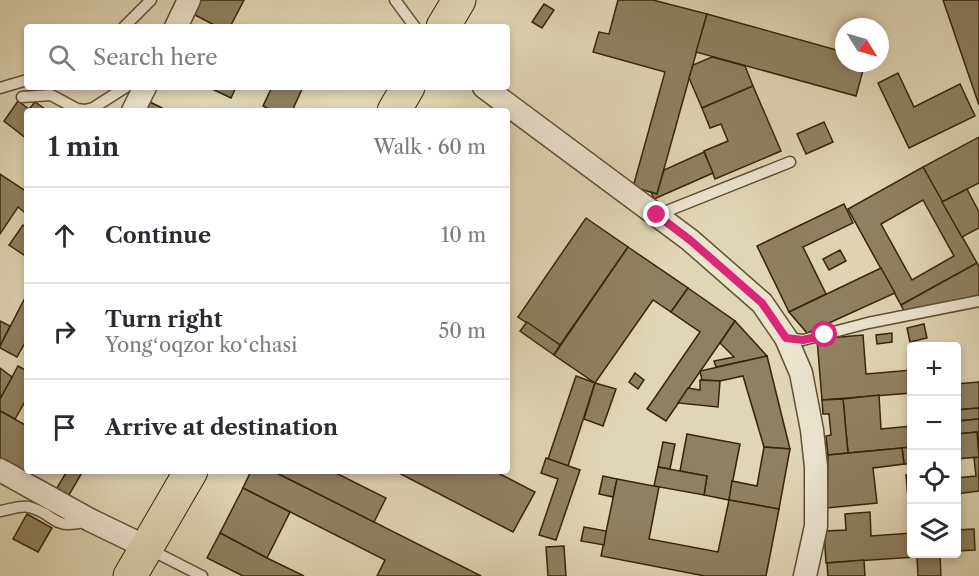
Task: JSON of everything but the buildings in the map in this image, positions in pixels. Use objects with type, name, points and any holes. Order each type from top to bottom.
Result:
[{"type":"main road","points":[[445,24],[459,0]]},
{"type":"main road","points":[[396,108],[406,90]]},
{"type":"main road","points":[[130,576],[189,474]]},
{"type":"street","points":[[177,24],[189,0]]},
{"type":"street","points":[[135,108],[144,90]]},
{"type":"street","points":[[488,90],[690,240],[762,303],[786,338],[801,373],[812,430],[816,467],[816,526],[805,576]]},
{"type":"street","points":[[0,470],[90,520],[148,548]]},
{"type":"lane","points":[[127,24],[151,0]]},
{"type":"lane","points":[[395,0],[413,24]]},
{"type":"lane","points":[[0,88],[24,81]]},
{"type":"lane","points":[[93,108],[121,90]]},
{"type":"lane","points":[[22,97],[51,95],[75,108]]},
{"type":"lane","points":[[657,215],[790,162]]},
{"type":"lane","points":[[786,338],[803,340],[868,323],[979,301]]},
{"type":"lane","points":[[0,511],[30,507],[55,522],[68,525],[90,520]]},
{"type":"lane","points":[[148,548],[202,576]]},
{"type":"route","points":[[657,215],[690,240],[762,303],[786,338],[803,340],[825,335]]}]
